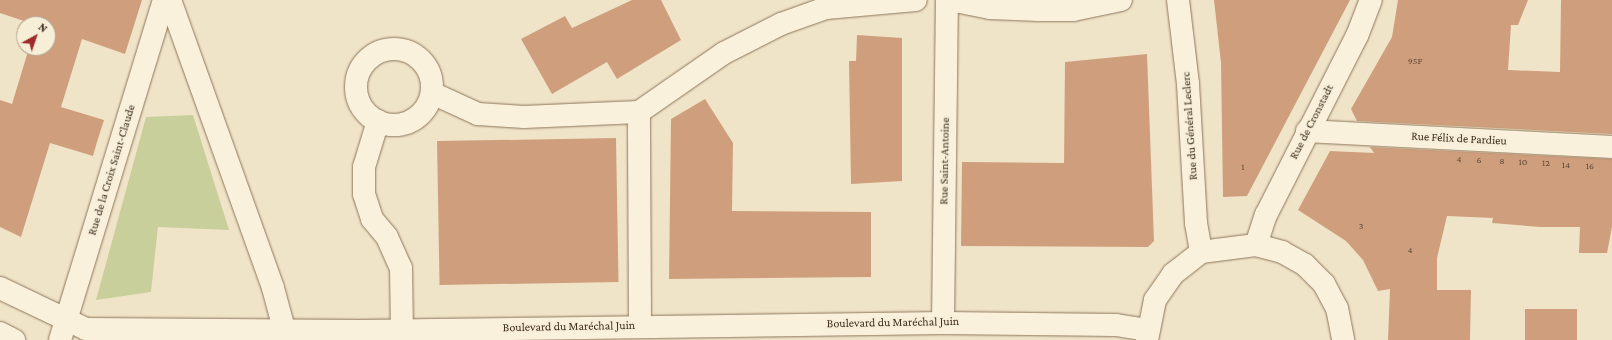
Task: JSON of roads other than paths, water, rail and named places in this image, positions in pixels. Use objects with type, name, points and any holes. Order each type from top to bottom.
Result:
[{"type":"street","name":"Rue de la Croix Saint-Claude","points":[[63,330],[164,0]]},
{"type":"street","points":[[170,0],[273,288],[286,335]]},
{"type":"street","points":[[432,93],[478,114],[524,117],[639,112],[724,53],[781,24],[826,8],[916,0]]},
{"type":"street","name":"Rue Saint-Antoine","points":[[943,323],[947,0]]},
{"type":"street","points":[[950,0],[990,8],[1073,10],[1121,0]]},
{"type":"street","name":"Rue du Général Leclerc","points":[[1178,0],[1188,84],[1196,223],[1201,252]]},
{"type":"street","name":"Rue de Cronstadt","points":[[1256,245],[1307,131],[1357,36],[1371,0]]},
{"type":"street","points":[[397,49],[420,59],[432,81],[432,93],[424,110],[410,122],[398,125],[378,121],[364,111],[356,87],[363,64],[373,55],[397,49]]},
{"type":"street","points":[[639,112],[640,326]]},
{"type":"street","points":[[378,121],[364,167],[364,194],[372,218],[387,237],[401,268],[402,330]]},
{"type":"street","name":"Rue Félix de Pardieu","points":[[1307,131],[1612,147]]},
{"type":"street","points":[[1147,335],[1155,300],[1173,274],[1201,252],[1256,245],[1282,252],[1305,265],[1324,284],[1337,308],[1343,340]]},
{"type":"street","name":"Boulevard du Maréchal Juin","points":[[0,288],[63,330],[86,329],[286,335],[402,330],[943,323],[1116,325],[1147,335]]},
{"type":"street","points":[[0,333],[14,340]]}]
